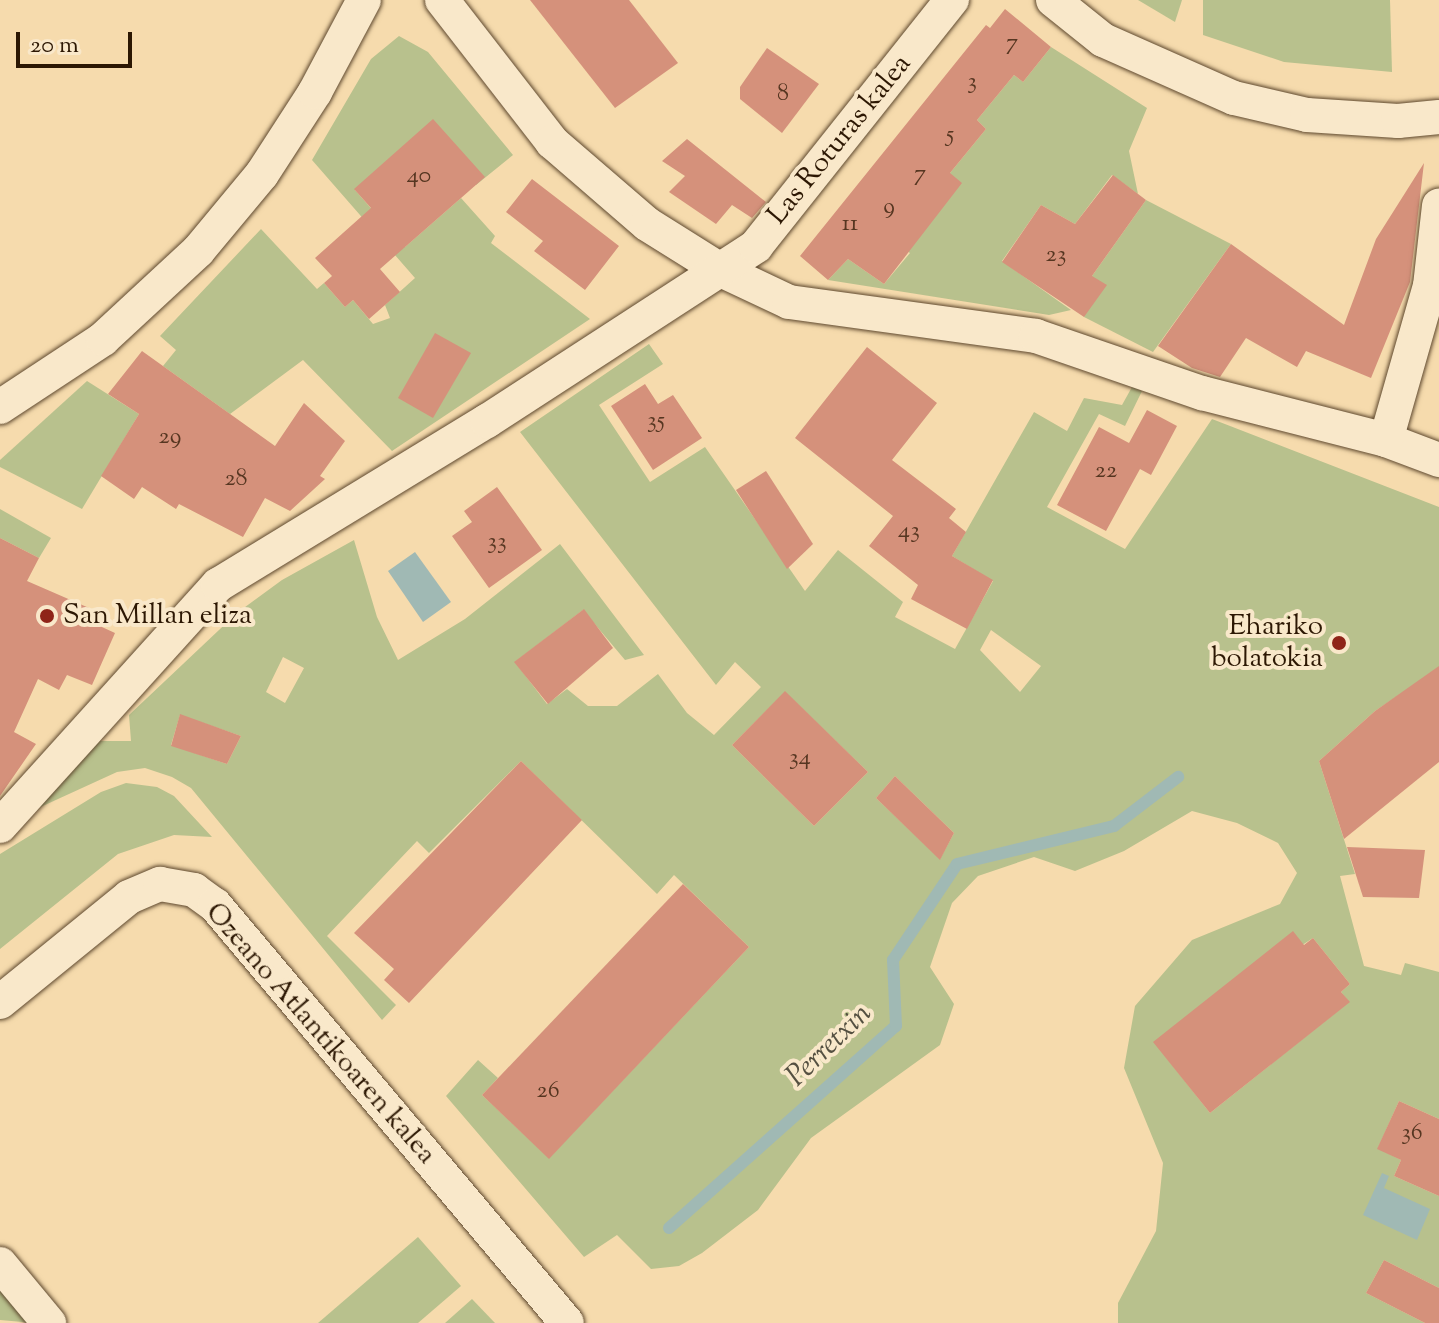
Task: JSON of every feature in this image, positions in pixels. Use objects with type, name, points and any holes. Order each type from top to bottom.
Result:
[{"type":"street","points":[[0,407],[103,339],[198,251],[262,174],[364,0]]},
{"type":"street","points":[[442,0],[552,142],[647,224],[719,269],[789,302],[1036,336],[1202,393],[1386,440],[1439,460]]},
{"type":"street","name":"Las Roturas kalea","points":[[0,826],[218,585],[487,421],[756,246],[952,0]]},
{"type":"street","points":[[1053,0],[1103,40],[1234,98],[1307,115],[1398,121],[1439,117]]},
{"type":"street","points":[[1386,440],[1430,286],[1439,206]]},
{"type":"street","name":"Ozeano Atlantikoaren kalea","points":[[0,1002],[129,897],[160,884],[194,890],[215,905],[567,1323]]},
{"type":"street","points":[[0,1264],[49,1323]]},
{"type":"green space","points":[[1138,0],[1182,0],[1175,22]]},
{"type":"green space","points":[[1203,0],[1390,0],[1392,72],[1284,62],[1203,35]]},
{"type":"green space","points":[[399,36],[428,52],[513,155],[476,185],[463,169],[355,190],[405,247],[461,198],[495,236],[491,243],[590,319],[392,451],[303,360],[230,414],[163,366],[176,350],[160,336],[261,229],[317,289],[324,283],[345,307],[353,300],[373,324],[390,318],[385,305],[415,278],[312,160],[371,59]]},
{"type":"green space","points":[[1051,47],[1147,108],[1129,151],[1138,194],[1112,175],[1075,224],[1041,205],[1002,261],[1071,310],[1049,315],[828,280],[848,259],[884,284],[910,253],[907,251],[950,173],[986,129],[977,120],[1014,75],[1023,82]]},
{"type":"green space","points":[[1146,200],[1231,244],[1153,352],[1084,317],[1092,276]]},
{"type":"green space","points":[[649,344],[663,364],[599,405],[650,482],[705,447],[805,591],[838,550],[903,602],[895,617],[955,649],[993,581],[952,556],[1034,412],[1067,431],[1084,398],[1122,405],[1132,387],[1142,391],[1125,426],[1099,414],[1047,507],[1125,549],[1212,419],[1439,507],[1439,668],[1375,711],[1319,761],[1355,874],[1340,876],[1364,966],[1401,975],[1405,963],[1439,972],[1439,1119],[1399,1101],[1378,1148],[1401,1160],[1394,1176],[1439,1196],[1439,1288],[1384,1260],[1366,1293],[1425,1323],[1118,1323],[1118,1303],[1156,1231],[1163,1163],[1124,1068],[1135,1006],[1192,940],[1280,904],[1297,873],[1278,843],[1237,823],[1192,811],[1124,851],[1075,871],[1034,857],[978,876],[952,903],[930,967],[954,1004],[940,1045],[811,1138],[758,1210],[702,1253],[679,1266],[651,1269],[617,1235],[584,1257],[446,1096],[478,1060],[498,1078],[482,1095],[549,1158],[749,947],[674,875],[657,894],[521,761],[429,853],[417,841],[327,936],[396,1005],[382,1020],[191,788],[172,777],[145,768],[117,772],[34,810],[96,741],[131,741],[129,715],[237,613],[282,580],[354,540],[377,617],[398,660],[465,619],[560,544],[644,655],[625,660],[583,610],[515,662],[547,704],[567,689],[588,706],[617,706],[658,674],[687,713],[714,735],[761,687],[735,662],[716,685],[520,432]],"holes":[[[991,630],[1041,666],[1020,692],[980,650]],[[283,657],[304,668],[285,703],[266,692]],[[785,692],[868,772],[814,826],[732,745]],[[180,715],[241,736],[227,764],[171,745]],[[895,776],[954,833],[940,859],[876,798]],[[1313,938],[1350,984],[1341,992],[1349,1002],[1210,1113],[1154,1042]]]},
{"type":"green space","points":[[87,381],[139,414],[82,509],[0,467],[0,460]]},
{"type":"green space","points":[[0,509],[51,538],[39,558],[0,538]]},
{"type":"green space","points":[[126,783],[157,787],[174,796],[212,837],[174,835],[118,854],[0,949],[0,854],[101,792]]},
{"type":"green space","points":[[418,1237],[461,1286],[418,1323],[318,1323]]},
{"type":"green space","points":[[0,1282],[34,1323],[0,1320]]},
{"type":"green space","points":[[472,1299],[495,1323],[445,1323]]},
{"type":"water","points":[[415,552],[451,602],[423,622],[388,571]]},
{"type":"water","points":[[1382,1173],[1389,1176],[1384,1188],[1430,1209],[1417,1240],[1363,1215]]},
{"type":"building","points":[[530,0],[629,0],[678,63],[615,108]]},
{"type":"building","points":[[1005,9],[1051,47],[1023,82],[1014,75],[977,120],[986,129],[950,173],[962,183],[884,284],[848,259],[828,280],[800,256],[986,25],[990,28]]},
{"type":"building","points":[[767,48],[819,84],[782,133],[740,99],[740,87]]},
{"type":"building","points":[[433,119],[485,177],[380,269],[400,292],[369,319],[353,300],[345,307],[324,283],[332,276],[315,258],[371,208],[354,189]]},
{"type":"building","points":[[687,139],[766,202],[752,218],[732,205],[716,224],[669,192],[685,176],[662,161]]},
{"type":"building","points":[[1424,163],[1410,282],[1371,378],[1306,351],[1297,367],[1246,338],[1220,377],[1192,368],[1158,346],[1231,244],[1344,325],[1376,239]]},
{"type":"building","points":[[1113,175],[1146,200],[1092,276],[1107,285],[1084,317],[1002,262],[1041,205],[1075,224]]},
{"type":"building","points":[[532,179],[619,246],[585,290],[534,251],[543,241],[506,212]]},
{"type":"building","points":[[435,333],[471,353],[433,418],[398,398]]},
{"type":"building","points":[[867,347],[937,403],[892,460],[956,509],[949,518],[966,532],[952,556],[993,580],[967,629],[911,599],[918,585],[869,546],[893,516],[795,438]]},
{"type":"building","points":[[142,351],[275,446],[304,403],[345,441],[320,476],[325,479],[290,511],[265,498],[243,537],[179,504],[176,509],[142,487],[134,499],[101,476],[139,414],[108,394]]},
{"type":"building","points":[[645,384],[658,404],[673,395],[702,438],[653,470],[611,406]]},
{"type":"building","points":[[1147,410],[1177,426],[1151,475],[1140,469],[1106,531],[1057,505],[1099,427],[1129,443]]},
{"type":"building","points":[[766,471],[813,544],[787,569],[736,490]]},
{"type":"building","points":[[497,487],[542,550],[489,588],[452,536],[472,522],[464,511]]},
{"type":"building","name":"San Millan eliza","points":[[0,538],[39,558],[27,581],[96,611],[91,622],[115,633],[92,685],[67,675],[59,690],[38,679],[14,732],[36,744],[0,796]]},
{"type":"building","points":[[584,609],[613,648],[548,704],[514,662]]},
{"type":"building","points":[[1439,666],[1439,762],[1344,839],[1319,761],[1375,711]]},
{"type":"building","points":[[785,691],[868,772],[814,826],[732,745]]},
{"type":"building","points":[[180,714],[241,736],[227,764],[171,746]]},
{"type":"building","points":[[521,761],[582,820],[409,1003],[384,980],[394,969],[354,933]]},
{"type":"building","points":[[895,776],[954,833],[940,860],[876,798]]},
{"type":"building","points":[[1347,847],[1425,850],[1419,898],[1363,897]]},
{"type":"building","points":[[683,884],[749,947],[549,1159],[482,1095]]},
{"type":"building","points":[[1293,931],[1304,945],[1313,938],[1350,984],[1341,992],[1350,1002],[1210,1113],[1153,1042]]},
{"type":"building","points":[[1399,1101],[1439,1119],[1439,1196],[1394,1176],[1401,1160],[1377,1149]]},
{"type":"building","points":[[1384,1260],[1439,1288],[1439,1323],[1425,1323],[1366,1293]]},
{"type":"waterway","name":"Perretxin","points":[[669,1228],[896,1026],[893,960],[957,864],[1114,826],[1178,777]]},
{"type":"place","name":"San Millan eliza","points":[[47,616]]},
{"type":"place","name":"Ehariko bolatokia","points":[[1339,643]]}]
